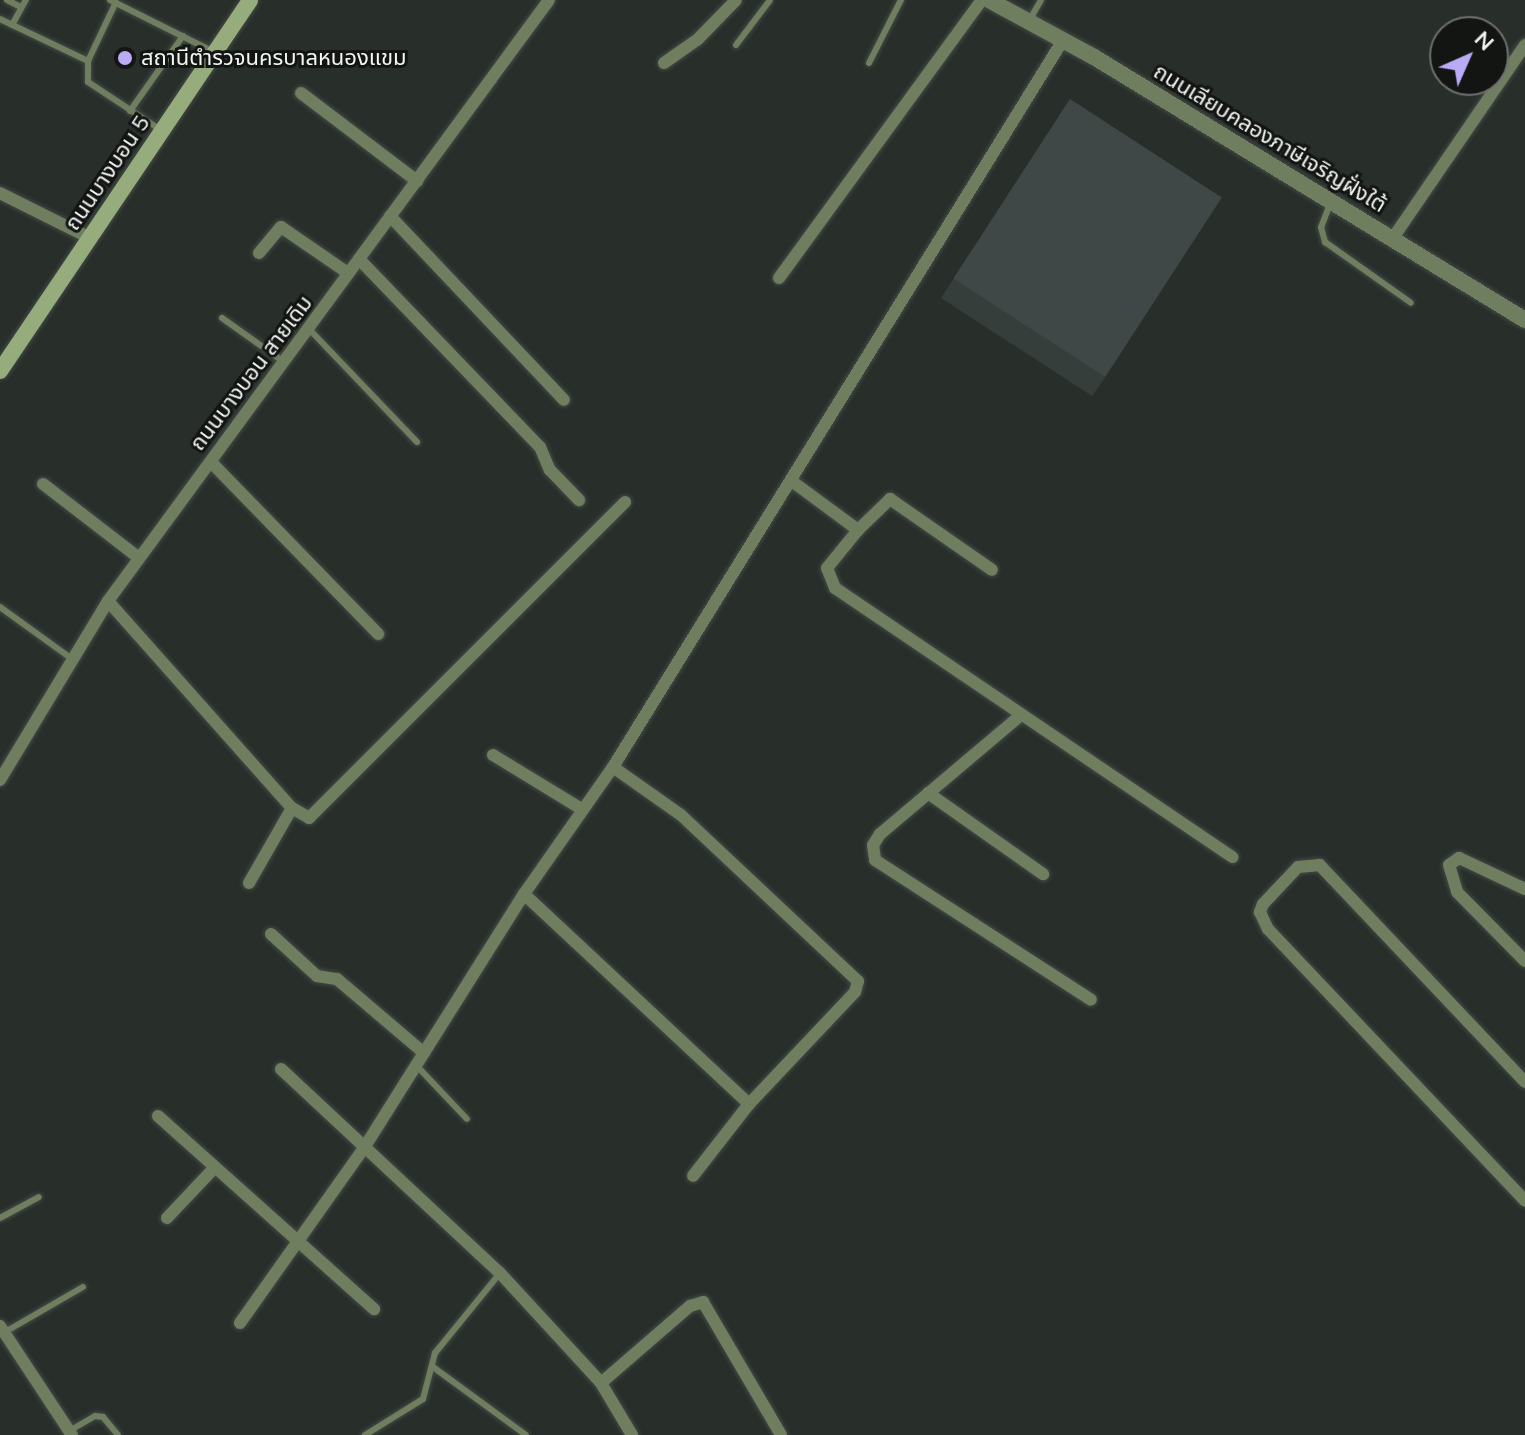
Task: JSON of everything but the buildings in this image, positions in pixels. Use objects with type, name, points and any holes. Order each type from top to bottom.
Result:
[{"type":"main road","name":"ถนนบางบอน 5","points":[[0,371],[250,0]]},
{"type":"street","name":"ถนนบางบอน สายเดิม","points":[[2,774],[108,601],[310,330],[348,273],[549,0]]},
{"type":"street","points":[[664,63],[698,39],[736,0]]},
{"type":"street","points":[[779,278],[982,0]]},
{"type":"street","name":"ถนนเลียบคลองภาษีเจริญฝั่งใต้","points":[[989,0],[1063,40],[1525,320]]},
{"type":"street","points":[[240,1323],[364,1148],[524,894],[613,767],[793,482],[1063,40]]},
{"type":"street","points":[[1393,238],[1525,45]]},
{"type":"street","points":[[301,93],[417,181]]},
{"type":"street","points":[[0,193],[90,238]]},
{"type":"street","points":[[390,216],[564,400]]},
{"type":"street","points":[[259,253],[281,227],[348,273]]},
{"type":"street","points":[[359,259],[540,447],[550,470],[579,500]]},
{"type":"street","points":[[211,462],[378,634]]},
{"type":"street","points":[[793,482],[858,530]]},
{"type":"street","points":[[43,484],[139,558]]},
{"type":"street","points":[[992,570],[890,499],[858,530],[827,568],[835,588],[1232,857]]},
{"type":"street","points":[[108,601],[301,817],[316,814],[625,502]]},
{"type":"street","points":[[1021,715],[880,834],[873,845],[875,860],[1091,1000]]},
{"type":"street","points":[[493,755],[583,810]]},
{"type":"street","points":[[613,767],[681,815],[858,981],[855,992],[749,1104],[693,1176]]},
{"type":"street","points":[[928,793],[1043,874]]},
{"type":"street","points":[[249,883],[292,808]]},
{"type":"street","points":[[1525,889],[1459,858],[1449,865],[1457,892],[1525,961]]},
{"type":"street","points":[[1524,1080],[1320,865],[1298,867],[1263,904],[1260,912],[1268,929],[1525,1201]]},
{"type":"street","points":[[524,894],[749,1104]]},
{"type":"street","points":[[271,934],[317,976],[337,979],[424,1053]]},
{"type":"street","points":[[281,1069],[500,1273],[601,1383],[632,1435]]},
{"type":"street","points":[[158,1116],[374,1309]]},
{"type":"street","points":[[167,1218],[215,1167]]},
{"type":"street","points":[[601,1383],[690,1306],[703,1302],[781,1435]]},
{"type":"street","points":[[2,1331],[70,1433]]},
{"type":"lane","points":[[7,0],[21,7]]},
{"type":"lane","points":[[12,25],[26,0]]},
{"type":"lane","points":[[736,45],[770,0]]},
{"type":"lane","points":[[869,63],[900,0]]},
{"type":"lane","points":[[1029,22],[1041,0]]},
{"type":"lane","points":[[162,131],[88,82],[88,61],[113,1],[215,53]]},
{"type":"lane","points":[[0,19],[88,61]]},
{"type":"lane","points":[[130,111],[183,36]]},
{"type":"lane","points":[[1332,201],[1321,227],[1325,242],[1411,303]]},
{"type":"lane","points":[[222,318],[284,362]]},
{"type":"lane","points":[[310,330],[417,442]]},
{"type":"lane","points":[[0,607],[72,659]]},
{"type":"lane","points":[[416,1065],[467,1119]]},
{"type":"lane","points":[[0,1218],[39,1197]]},
{"type":"lane","points":[[365,1435],[423,1399],[435,1353],[500,1273]]},
{"type":"lane","points":[[2,1331],[83,1287]]},
{"type":"lane","points":[[433,1367],[526,1435]]},
{"type":"lane","points":[[70,1433],[95,1416],[103,1417],[118,1435]]},
{"type":"place","name":"สถานีตำรวจนครบาลหนองแขม","points":[[125,58]]}]
